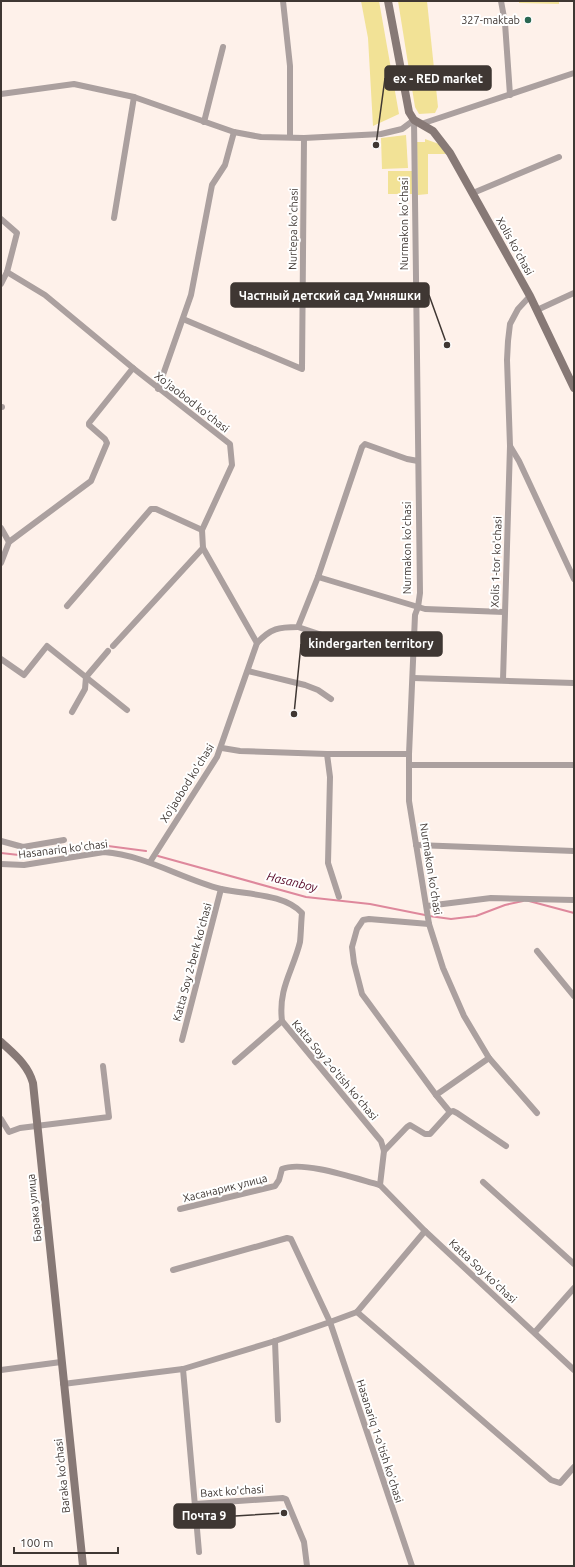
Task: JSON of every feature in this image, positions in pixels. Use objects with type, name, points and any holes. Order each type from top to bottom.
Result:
[{"type":"main road","name":"Nurmakon ko'chasi","points":[[388,1],[408,109],[418,122]]},
{"type":"main road","name":"Xolis ko'chasi","points":[[418,122],[433,131],[450,153],[530,296],[574,388]]},
{"type":"main road","name":"Барака улица","points":[[1,1042],[23,1063],[30,1072],[34,1089],[63,1384]]},
{"type":"main road","name":"Baraka ko'chasi","points":[[63,1384],[83,1566]]},
{"type":"street","points":[[283,1],[290,66],[290,137]]},
{"type":"street","points":[[501,1],[510,95]]},
{"type":"street","points":[[204,122],[223,47]]},
{"type":"street","points":[[1,94],[74,84],[134,97],[234,132],[261,137],[304,138],[381,134],[402,129],[418,122],[510,95],[574,74]]},
{"type":"street","points":[[114,218],[134,97]]},
{"type":"street","name":"Nurmakon ko'chasi","points":[[418,122],[418,462],[420,593],[415,616],[409,754],[409,801],[429,924],[446,975],[464,1016],[489,1058],[537,1113]]},
{"type":"street","points":[[158,389],[191,295],[212,185],[225,165],[234,132]]},
{"type":"street","name":"Nurtepa ko'chasi","points":[[183,319],[302,369],[304,138]]},
{"type":"street","points":[[473,193],[559,156]]},
{"type":"street","name":"Xo'jaobod ko'chasi","points":[[1,219],[17,233],[3,278],[45,294],[132,368],[230,444],[232,465],[202,530],[203,548],[257,643],[222,748],[150,862]]},
{"type":"street","points":[[537,310],[574,293]]},
{"type":"street","name":"Xolis 1-tor ko'chasi","points":[[502,680],[510,446],[507,360],[510,324],[518,309],[530,296]]},
{"type":"street","points":[[1,563],[9,542],[91,481],[107,443],[105,439],[89,425],[89,423],[132,368]]},
{"type":"street","points":[[298,627],[318,577],[362,447],[365,444],[418,462]]},
{"type":"street","name":"Xolis 1-tor ko'chasi","points":[[510,446],[519,461],[574,579]]},
{"type":"street","points":[[67,606],[152,509],[156,509],[202,530]]},
{"type":"street","points":[[1,528],[9,542]]},
{"type":"street","points":[[113,646],[203,548]]},
{"type":"street","points":[[318,577],[410,603],[425,609],[504,612]]},
{"type":"street","points":[[257,643],[265,634],[276,628],[298,627],[366,650]]},
{"type":"street","points":[[1,659],[24,675],[47,646],[127,710]]},
{"type":"street","points":[[72,712],[85,689],[86,677],[108,651]]},
{"type":"street","points":[[248,671],[305,685],[318,690],[331,699]]},
{"type":"street","points":[[413,678],[574,683]]},
{"type":"street","points":[[222,748],[240,751],[327,754],[409,754]]},
{"type":"street","points":[[327,754],[330,777],[328,863],[339,897]]},
{"type":"street","points":[[409,765],[574,765]]},
{"type":"street","name":"Hasanariq ko'chasi","points":[[1,840],[23,847],[64,840]]},
{"type":"street","points":[[416,845],[574,851]]},
{"type":"street","name":"Hasanariq ko'chasi","points":[[1,864],[24,865],[104,852],[150,862]]},
{"type":"street","name":"Katta Soy 2-o'tish ko'chasi","points":[[150,862],[186,878],[221,889],[284,901],[296,907],[302,914],[300,942],[283,988],[280,1007],[282,1021],[381,1141],[384,1151]]},
{"type":"street","name":"Katta Soy 2-berk ko'chasi","points":[[182,1040],[221,889]]},
{"type":"street","points":[[427,906],[491,898],[574,900]]},
{"type":"street","points":[[429,924],[369,919],[363,920],[356,929],[352,947],[354,964],[362,994],[450,1112],[453,1111],[457,1113],[506,1146]]},
{"type":"street","points":[[536,951],[574,996]]},
{"type":"street","points":[[235,1062],[282,1021]]},
{"type":"street","points":[[436,1095],[489,1058]]},
{"type":"street","points":[[1,1119],[9,1132],[20,1128],[109,1117],[103,1066]]},
{"type":"street","points":[[380,1185],[384,1151],[407,1127],[410,1125],[414,1126],[420,1132],[430,1134],[450,1112]]},
{"type":"street","name":"Хасанарик улица","points":[[180,1209],[275,1186],[279,1180],[282,1169],[287,1167],[306,1166],[380,1185]]},
{"type":"street","points":[[483,1182],[574,1264]]},
{"type":"street","name":"Katta Soy ko'chasi","points":[[380,1185],[425,1231],[574,1370]]},
{"type":"street","points":[[63,1384],[183,1369],[275,1341],[357,1312],[425,1231]]},
{"type":"street","points":[[173,1270],[290,1238],[330,1322]]},
{"type":"street","points":[[535,1332],[574,1288]]},
{"type":"street","points":[[357,1312],[552,1480],[560,1484],[574,1467]]},
{"type":"street","name":"Hasanariq 1-o'tish ko'chasi","points":[[330,1322],[412,1566]]},
{"type":"street","points":[[275,1341],[278,1420]]},
{"type":"street","points":[[1,1370],[61,1362]]},
{"type":"street","name":"Baxt ko'chasi","points":[[183,1369],[195,1504],[286,1499],[304,1542],[307,1566]]},
{"type":"street","points":[[195,1504],[199,1552]]},
{"type":"shaded area","points":[[361,1],[379,1],[399,114],[373,126],[368,38]]},
{"type":"shaded area","points":[[398,1],[427,1],[438,107],[435,113],[419,114],[415,107]]},
{"type":"shaded area","points":[[519,1],[559,1],[559,4],[519,3]]},
{"type":"shaded area","points":[[406,135],[408,168],[382,169],[381,138]]},
{"type":"shaded area","points":[[425,139],[439,144],[446,154],[428,154],[428,194],[418,195],[417,142],[425,142]]},
{"type":"shaded area","points":[[388,171],[412,171],[412,194],[388,194]]},
{"type":"waterway","name":"Hasanboy","points":[[1,853],[28,856],[108,846],[146,851]]},
{"type":"waterway","name":"Hasanboy","points":[[158,856],[306,897],[370,904],[425,915]]},
{"type":"waterway","name":"Hasanboy","points":[[429,916],[451,919],[476,916],[505,905],[523,901]]},
{"type":"waterway","name":"Hasanboy","points":[[529,901],[574,913]]},
{"type":"place","name":"327-maktab","points":[[528,20]]},
{"type":"place","name":"ex - RED market","points":[[376,145]]},
{"type":"place","name":"Частный детский сад Умняшки","points":[[447,345]]},
{"type":"place","name":"kindergarten territory","points":[[294,714]]},
{"type":"place","name":"Почта 9","points":[[284,1513]]}]
